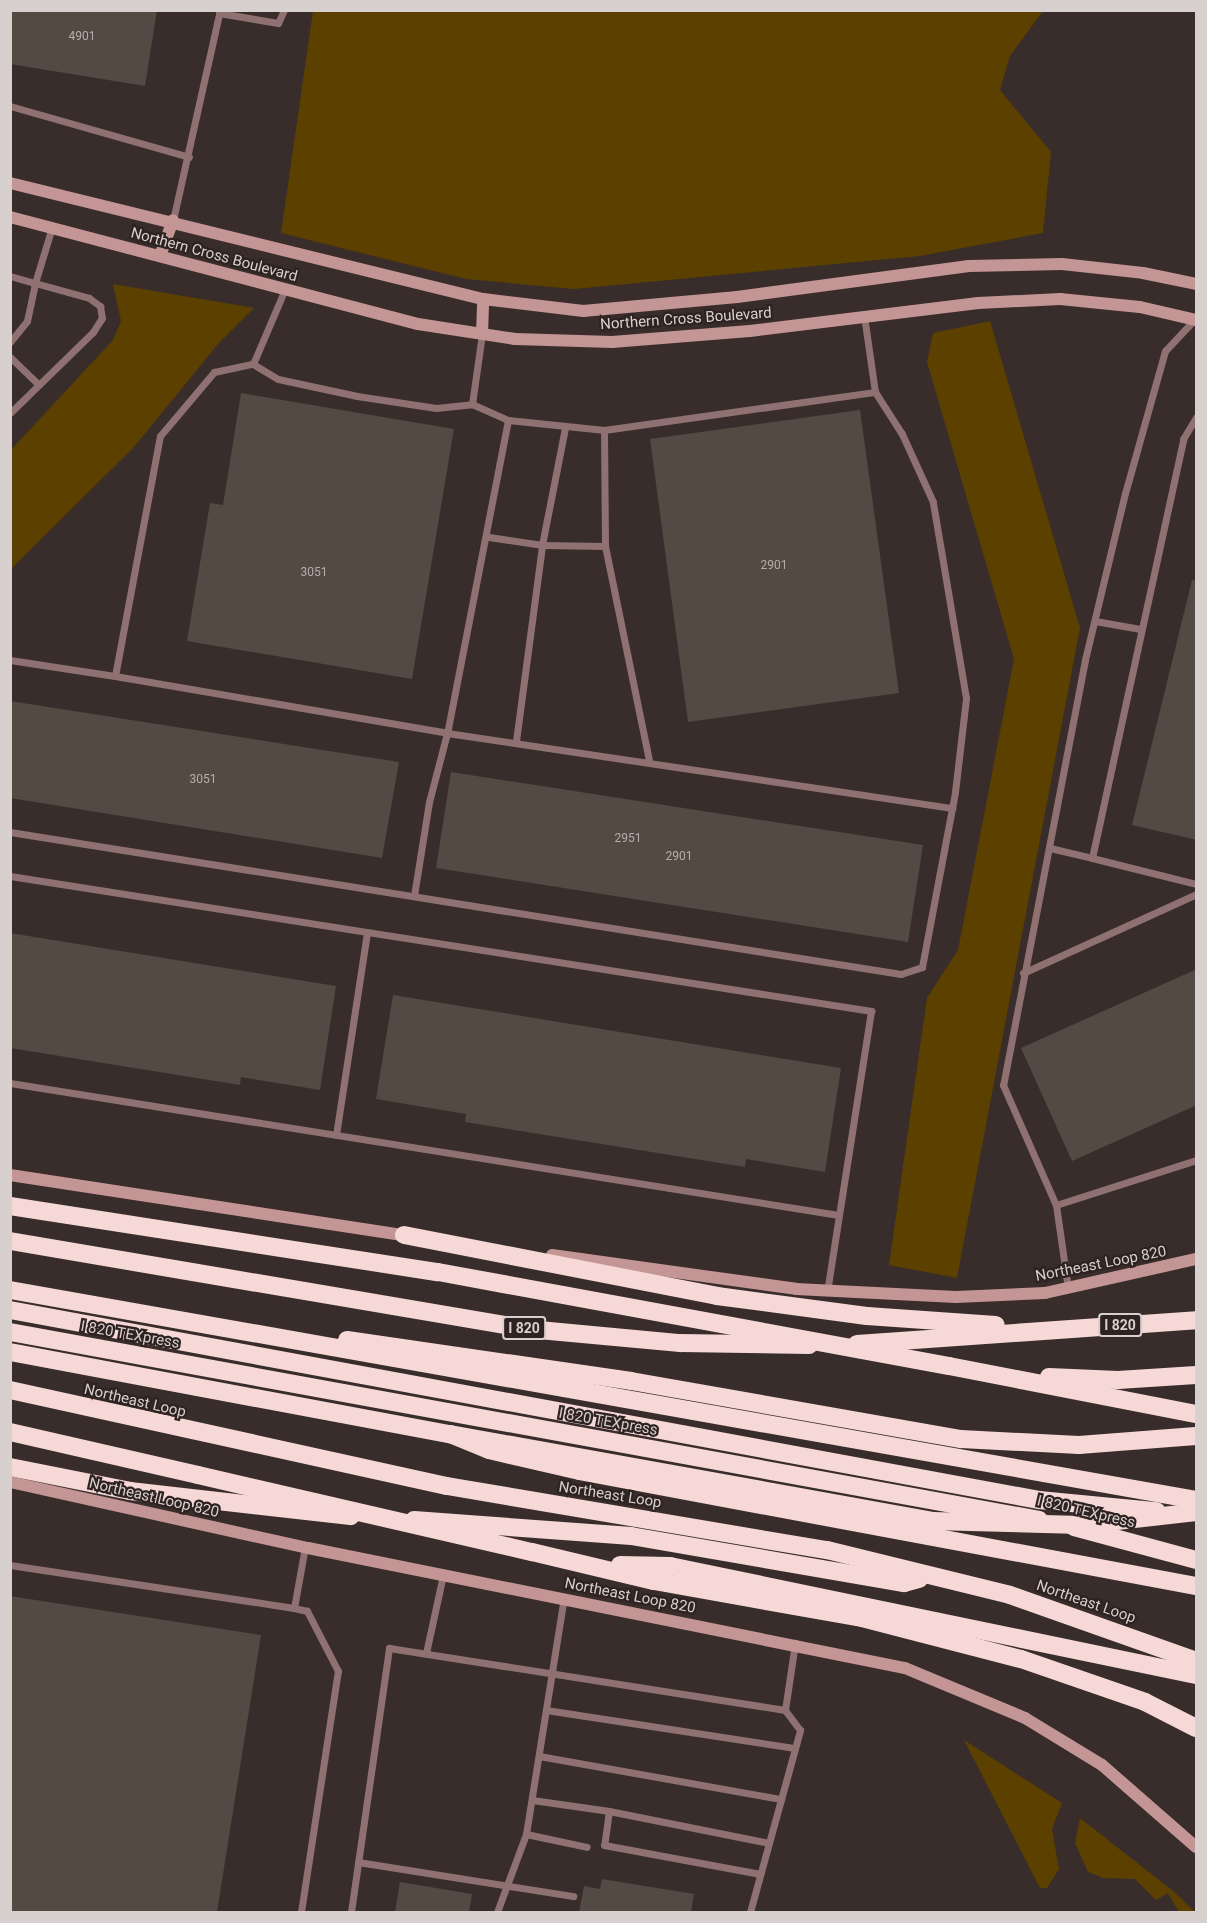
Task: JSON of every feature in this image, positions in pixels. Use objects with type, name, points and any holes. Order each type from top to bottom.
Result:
[{"type":"highway","points":[[10,1206],[438,1272],[1197,1414]]},
{"type":"highway","points":[[404,1235],[728,1298],[867,1316],[1043,1330]]},
{"type":"highway","name":"I 820","points":[[10,1241],[528,1329],[606,1338],[753,1346],[899,1344],[1043,1330],[1197,1320]]},
{"type":"highway","points":[[10,1290],[167,1316],[619,1379],[961,1439],[1078,1445],[1197,1436]]},
{"type":"highway","name":"I 820 TEXpress","points":[[10,1310],[1039,1500],[1197,1513]]},
{"type":"highway","points":[[167,1316],[398,1362],[1197,1500]]},
{"type":"highway","name":"I 820 TEXpress","points":[[10,1332],[937,1498],[1119,1537],[1197,1560]]},
{"type":"highway","points":[[10,1352],[932,1521],[1081,1525],[1197,1513]]},
{"type":"highway","points":[[949,1366],[1118,1380],[1197,1375]]},
{"type":"highway","name":"Northeast Loop","points":[[10,1390],[298,1456],[827,1550],[1073,1615],[1197,1661]]},
{"type":"highway","points":[[10,1432],[532,1552],[594,1564],[654,1581],[862,1618],[1021,1659],[1145,1702],[1197,1728]]},
{"type":"highway","points":[[450,1434],[489,1450],[579,1471],[1063,1558],[1197,1586]]},
{"type":"highway","points":[[10,1467],[130,1491],[235,1505],[631,1536],[904,1582],[929,1577]]},
{"type":"highway","points":[[594,1564],[670,1566],[1197,1675]]},
{"type":"street","name":"Northern Cross Boulevard","points":[[10,183],[173,220],[483,299],[584,310],[736,297],[969,266],[1062,264],[1143,273],[1197,284]]},
{"type":"street","name":"Northern Cross Boulevard","points":[[10,217],[418,324],[482,334],[612,342],[864,316],[1060,299],[1140,307],[1196,316]]},
{"type":"street","points":[[160,256],[173,220]]},
{"type":"street","points":[[482,334],[483,299]]},
{"type":"street","name":"Northeast Loop 820","points":[[10,1175],[404,1235],[827,1292],[956,1297],[1068,1288],[1197,1259]]},
{"type":"street","name":"Northeast Loop 820","points":[[10,1482],[305,1547],[795,1643],[938,1678],[1025,1718],[1102,1765],[1197,1847]]},
{"type":"lane","points":[[173,220],[220,12],[278,23],[284,10]]},
{"type":"lane","points":[[10,105],[189,157]]},
{"type":"lane","points":[[10,342],[27,321],[35,283],[52,227]]},
{"type":"lane","points":[[10,276],[89,298],[100,306],[102,318],[10,413]]},
{"type":"lane","points":[[253,364],[285,289]]},
{"type":"lane","points":[[10,832],[912,973],[927,957],[952,808],[966,698],[933,502],[902,434],[875,392],[864,316]]},
{"type":"lane","points":[[1068,1288],[1056,1205],[1003,1085],[1023,973],[1095,621],[1165,351],[1196,316]]},
{"type":"lane","points":[[472,404],[482,334]]},
{"type":"lane","points":[[10,357],[39,385]]},
{"type":"lane","points":[[116,676],[160,436],[214,372],[253,364],[278,379],[357,396],[436,408],[472,404],[508,420],[565,428],[604,430],[875,392]]},
{"type":"lane","points":[[1092,858],[1183,439],[1197,417]]},
{"type":"lane","points":[[414,896],[429,802],[447,733],[489,537],[508,420]]},
{"type":"lane","points":[[516,741],[542,545],[565,428]]},
{"type":"lane","points":[[604,430],[605,546],[649,761]]},
{"type":"lane","points":[[489,537],[542,545],[605,546]]},
{"type":"lane","points":[[1095,621],[1140,629]]},
{"type":"lane","points":[[10,660],[447,733],[516,741],[952,808]]},
{"type":"lane","points":[[1050,848],[1197,884]]},
{"type":"lane","points":[[10,876],[872,1011],[827,1292]]},
{"type":"lane","points":[[1023,973],[1197,894]]},
{"type":"lane","points":[[336,1135],[367,932]]},
{"type":"lane","points":[[10,1083],[839,1215]]},
{"type":"lane","points":[[1056,1205],[1197,1160]]},
{"type":"lane","points":[[294,1608],[305,1547]]},
{"type":"lane","points":[[10,1564],[307,1611],[339,1671],[301,1912]]},
{"type":"lane","points":[[426,1653],[443,1575]]},
{"type":"lane","points":[[497,1912],[526,1834],[564,1598]]},
{"type":"lane","points":[[785,1710],[795,1643]]},
{"type":"lane","points":[[351,1912],[389,1648],[785,1710],[800,1730],[750,1912]]},
{"type":"lane","points":[[546,1710],[795,1748]]},
{"type":"lane","points":[[539,1756],[781,1799]]},
{"type":"lane","points":[[532,1800],[609,1811],[769,1843]]},
{"type":"lane","points":[[609,1811],[604,1845],[760,1874]]},
{"type":"lane","points":[[526,1834],[587,1847]]},
{"type":"lane","points":[[358,1862],[573,1896]]},
{"type":"shaded area","points":[[313,11],[1043,11],[1010,56],[1000,90],[1051,152],[1043,233],[920,256],[574,289],[466,279],[281,233]]},
{"type":"shaded area","points":[[113,284],[254,308],[218,344],[134,447],[11,569],[11,450],[113,340],[121,321]]},
{"type":"shaded area","points":[[990,321],[1080,628],[957,1278],[889,1265],[927,998],[958,950],[1014,659],[927,362],[933,333]]},
{"type":"shaded area","points":[[964,1740],[1062,1803],[1052,1829],[1059,1869],[1047,1888],[1040,1888]]},
{"type":"shaded area","points":[[1080,1818],[1173,1891],[1195,1912],[1179,1912],[1168,1893],[1156,1900],[1135,1879],[1103,1878],[1088,1872],[1075,1843]]},
{"type":"building","points":[[10,10],[157,10],[145,86],[10,64]]},
{"type":"building","points":[[241,393],[454,429],[412,679],[187,641],[210,503],[223,505]]},
{"type":"building","points":[[860,410],[899,693],[688,722],[650,439]]},
{"type":"building","points":[[1192,580],[1197,581],[1197,840],[1132,825]]},
{"type":"building","points":[[10,701],[399,762],[382,858],[10,798]]},
{"type":"building","points":[[451,772],[923,845],[908,942],[436,868]]},
{"type":"building","points":[[10,933],[336,986],[320,1090],[241,1077],[240,1085],[10,1048]]},
{"type":"building","points":[[1197,969],[1197,1105],[1072,1161],[1021,1048]]},
{"type":"building","points":[[393,995],[841,1068],[825,1172],[746,1159],[745,1167],[465,1122],[466,1114],[376,1099]]},
{"type":"building","points":[[10,1596],[261,1635],[217,1912],[10,1912]]},
{"type":"building","points":[[602,1879],[694,1894],[691,1912],[579,1912],[584,1886],[600,1889]]},
{"type":"building","points":[[400,1882],[472,1894],[469,1912],[395,1912]]}]
